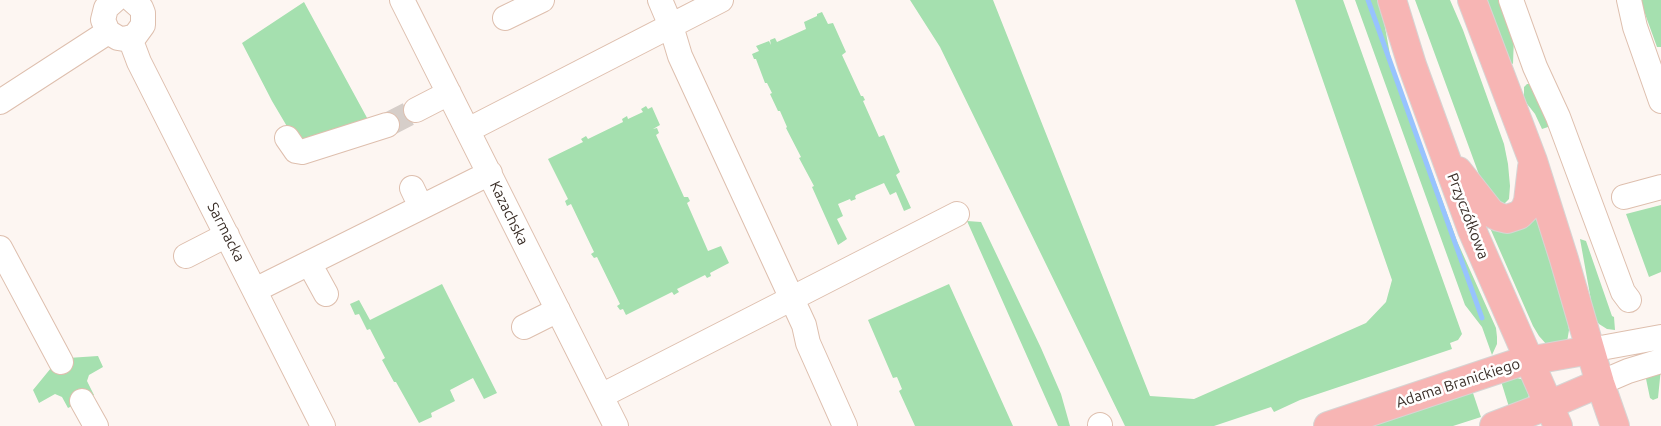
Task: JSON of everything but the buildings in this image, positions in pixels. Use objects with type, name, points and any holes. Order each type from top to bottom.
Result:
[{"type":"main road","name":"Przyczółkowa","points":[[1392,0],[1412,65],[1472,230],[1554,416]]},
{"type":"main road","points":[[1472,0],[1533,161],[1600,383],[1615,426]]},
{"type":"main road","points":[[1444,153],[1491,213],[1500,218],[1507,219],[1519,215],[1525,209],[1528,201],[1533,161]]},
{"type":"main road","name":"Adama Branickiego","points":[[1328,426],[1490,372],[1530,361],[1590,350]]},
{"type":"main road","points":[[1494,426],[1554,416],[1600,383]]},
{"type":"street","name":"Kazachska","points":[[402,0],[616,426]]},
{"type":"street","points":[[505,18],[542,0]]},
{"type":"street","points":[[660,0],[671,26],[680,56],[804,325],[808,343],[845,426]]},
{"type":"street","points":[[468,130],[721,0]]},
{"type":"street","points":[[1511,0],[1535,67],[1558,117],[1623,292],[1629,300]]},
{"type":"street","points":[[1629,0],[1635,27],[1655,64],[1661,101]]},
{"type":"street","points":[[0,102],[119,35],[136,36],[143,25],[144,13],[127,2],[106,8],[103,20],[119,35]]},
{"type":"street","name":"Sarmacka","points":[[119,35],[139,62],[323,426]]},
{"type":"street","points":[[1503,80],[1535,67]]},
{"type":"street","points":[[416,110],[449,93]]},
{"type":"street","points":[[287,138],[296,151],[302,152],[387,126]]},
{"type":"street","points":[[255,290],[309,263],[417,197],[490,173]]},
{"type":"street","points":[[1624,197],[1661,187]]},
{"type":"street","points":[[601,396],[957,214]]},
{"type":"street","points":[[186,256],[227,235]]},
{"type":"street","points":[[0,248],[61,362]]},
{"type":"street","points":[[309,263],[326,294]]},
{"type":"street","points":[[524,327],[558,310]]},
{"type":"street","points":[[1590,350],[1661,337]]},
{"type":"street","points":[[1600,383],[1633,369],[1661,361]]},
{"type":"street","points":[[82,401],[96,426]]},
{"type":"green space","points":[[910,0],[993,0],[1150,396],[1194,399],[1366,323],[1386,302],[1392,280],[1295,0],[1343,0],[1462,334],[1458,340],[1450,343],[1452,349],[1300,400],[1274,412],[1271,407],[1214,426],[1125,426],[940,47]]},
{"type":"green space","points":[[1355,0],[1380,0],[1391,60],[1457,241],[1496,328],[1497,344],[1492,355],[1482,327],[1465,305]]},
{"type":"green space","points":[[1415,0],[1450,0],[1463,30],[1504,144],[1510,186],[1509,199],[1503,205],[1500,205],[1481,180]]},
{"type":"green space","points":[[1487,0],[1502,0],[1514,36],[1513,64],[1511,63]]},
{"type":"green space","points":[[1640,0],[1661,0],[1661,47],[1657,47]]},
{"type":"green space","points":[[304,2],[372,127],[298,145],[272,101],[242,43]]},
{"type":"green space","points":[[822,12],[828,24],[833,23],[846,52],[842,55],[861,96],[865,100],[863,101],[879,137],[884,135],[900,172],[896,175],[911,208],[904,211],[896,192],[890,195],[884,183],[856,195],[856,199],[851,201],[850,199],[838,204],[843,216],[837,219],[847,239],[838,245],[812,187],[814,186],[799,158],[801,157],[752,54],[759,51],[756,46],[769,41],[771,45],[770,40],[775,38],[777,42],[806,29],[804,22]]},
{"type":"green space","points":[[1530,84],[1554,125],[1542,129],[1535,114],[1524,100],[1524,87]]},
{"type":"green space","points":[[646,106],[648,109],[652,107],[660,125],[653,129],[657,128],[659,133],[656,135],[684,197],[688,197],[690,201],[687,203],[708,251],[721,246],[729,263],[710,273],[711,276],[707,278],[705,275],[677,289],[679,292],[674,295],[672,292],[626,315],[623,309],[620,310],[617,306],[620,304],[597,257],[594,258],[591,254],[594,252],[571,204],[567,206],[565,201],[568,199],[548,159],[583,142],[581,139],[586,136],[588,139],[623,122],[622,119],[627,116],[628,119],[643,112],[641,109]]},
{"type":"green space","points":[[1661,205],[1661,272],[1649,277],[1626,214]]},
{"type":"green space","points":[[1536,211],[1567,315],[1569,330],[1567,342],[1547,345],[1539,336],[1490,228]]},
{"type":"green space","points":[[967,221],[981,222],[1041,348],[1061,394],[1070,426],[1058,426]]},
{"type":"green space","points":[[1580,239],[1586,241],[1612,316],[1614,317],[1615,330],[1607,329],[1599,324],[1594,317]]},
{"type":"green space","points":[[442,284],[497,393],[484,399],[473,378],[450,390],[455,401],[431,413],[432,417],[419,423],[382,360],[385,358],[370,329],[367,330],[359,314],[355,315],[350,304],[359,300],[370,320]]},
{"type":"green space","points":[[949,284],[1013,426],[915,426],[899,391],[902,389],[897,377],[893,378],[868,320]]},
{"type":"green space","points":[[98,356],[103,367],[89,375],[87,381],[94,395],[68,408],[62,397],[55,394],[39,403],[33,390],[51,368],[68,358]]},
{"type":"green space","points":[[1661,368],[1658,398],[1653,400],[1650,398],[1645,374]]},
{"type":"green space","points":[[1513,377],[1525,380],[1530,393],[1527,400],[1509,407],[1500,378]]},
{"type":"green space","points":[[1471,387],[1481,417],[1453,426],[1355,426]]},
{"type":"waterway","points":[[1368,0],[1482,318]]},
{"type":"tunnel","points":[[387,125],[416,110]]}]
